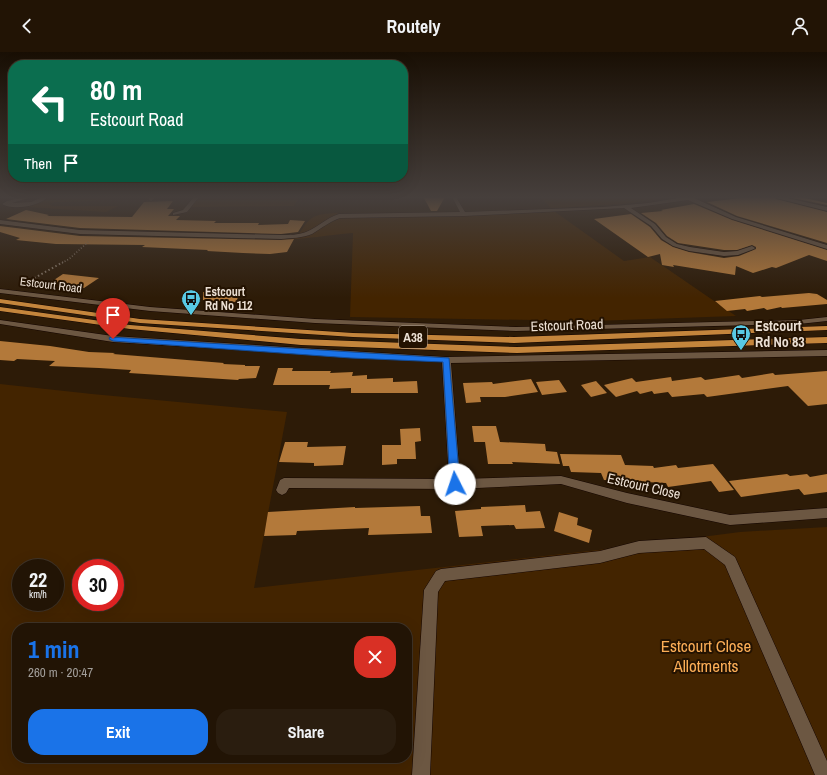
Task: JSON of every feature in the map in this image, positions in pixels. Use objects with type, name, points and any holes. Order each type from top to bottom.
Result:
[{"type":"main road","name":"Estcourt Road","points":[[0,301],[140,321],[307,332],[514,340],[827,328]]},
{"type":"main road","name":"Estcourt Road","points":[[0,309],[130,327],[301,342],[352,344],[517,350],[827,340]]},
{"type":"street","points":[[70,231],[281,237],[298,236],[313,231]]},
{"type":"street","points":[[658,231],[664,238],[675,245],[689,249],[724,254],[738,253],[749,250],[757,255]]},
{"type":"street","points":[[772,231],[827,248]]},
{"type":"street","name":"Estcourt Road","points":[[0,291],[150,309],[315,321],[516,329],[799,322],[827,319]]},
{"type":"street","points":[[307,332],[315,321]]},
{"type":"street","points":[[0,322],[113,339],[446,360],[516,360],[827,353]]},
{"type":"street","points":[[351,355],[352,344]]},
{"type":"street","name":"Estcourt Road","points":[[516,360],[517,350]]},
{"type":"street","points":[[446,360],[455,484]]},
{"type":"street","name":"Estcourt Close","points":[[283,483],[455,484],[561,480],[627,498],[730,520],[827,513]]},
{"type":"street","points":[[421,775],[431,590],[441,575],[600,557],[639,547],[706,543],[730,561],[824,775]]},
{"type":"path","points":[[22,285],[69,259],[90,240]]},
{"type":"green space","points":[[302,231],[582,231],[624,261],[650,257],[736,316],[593,321],[350,317],[353,233],[282,240],[281,237],[298,236]]},
{"type":"green space","name":"Estcourt Close Allotments","points":[[0,384],[287,412],[254,588],[616,548],[740,532],[827,527],[827,775],[0,775]]},
{"type":"building","points":[[0,231],[38,231],[80,236],[294,239],[287,252],[270,254],[142,247],[145,245],[56,244],[16,240],[20,238]]},
{"type":"building","points":[[172,231],[299,231],[281,234]]},
{"type":"building","points":[[611,231],[653,231],[661,240],[673,247],[689,252],[724,258],[739,256],[756,249],[756,247],[752,245],[737,250],[724,250],[678,243],[667,236],[663,231],[766,231],[827,250],[827,261],[809,255],[776,268],[772,267],[753,273],[736,266],[735,275],[673,265],[674,267],[662,265],[660,254],[648,257]]},
{"type":"building","points":[[786,231],[827,231],[827,243]]},
{"type":"building","points":[[63,274],[99,278],[84,288],[48,284]]},
{"type":"building","points":[[241,290],[236,302],[203,300],[203,292]]},
{"type":"building","points":[[809,293],[817,294],[827,300],[827,304],[781,307],[767,310],[764,308],[747,311],[745,309],[727,311],[715,301],[760,296]]},
{"type":"building","points":[[0,341],[89,352],[115,353],[113,354],[245,366],[260,366],[256,378],[238,380],[129,373],[131,370],[49,366],[55,361],[17,359],[14,361],[0,360]]},
{"type":"building","points":[[278,368],[293,368],[292,371],[331,371],[330,373],[353,372],[352,376],[367,375],[367,379],[393,378],[393,382],[417,381],[418,393],[351,393],[351,388],[329,389],[330,385],[273,385]]},
{"type":"building","points":[[827,371],[827,404],[808,406],[788,386],[707,397],[704,394],[672,397],[668,392],[654,394],[652,391],[640,394],[637,391],[616,397],[604,385],[632,378],[636,382],[671,377],[672,381],[701,377],[705,380],[739,375],[742,378],[773,373],[775,375]]},
{"type":"building","points":[[531,379],[538,392],[505,397],[480,397],[481,402],[466,403],[463,383],[492,382],[493,384]]},
{"type":"building","points":[[559,380],[567,392],[542,395],[536,382]]},
{"type":"building","points":[[596,381],[607,393],[591,397],[581,385]]},
{"type":"building","points":[[472,426],[496,426],[500,442],[545,444],[546,451],[557,452],[560,464],[512,462],[513,464],[488,464],[485,442],[474,442]]},
{"type":"building","points":[[420,428],[421,441],[415,442],[416,459],[397,459],[397,464],[382,465],[382,445],[401,445],[400,429]]},
{"type":"building","points":[[285,442],[308,442],[307,447],[346,446],[343,465],[314,466],[314,463],[279,462]]},
{"type":"building","points":[[560,454],[621,455],[625,465],[653,466],[654,468],[676,465],[678,468],[713,464],[734,490],[719,492],[711,481],[668,487],[666,483],[604,480],[601,473],[571,472],[569,466],[563,466]]},
{"type":"building","points":[[787,474],[790,476],[807,474],[810,477],[827,474],[827,492],[804,495],[799,489],[741,497],[729,481]]},
{"type":"building","points":[[525,505],[526,512],[540,511],[545,528],[516,529],[514,525],[481,526],[483,536],[459,537],[455,511],[481,509],[481,507]]},
{"type":"building","points":[[420,506],[421,516],[430,516],[432,533],[368,535],[369,528],[297,531],[296,535],[264,536],[268,512],[355,507]]},
{"type":"building","points":[[559,512],[578,518],[577,525],[592,530],[589,543],[554,531]]},
{"type":"place","name":"Estcourt Rd No 112","points":[[191,316]]},
{"type":"place","name":"Estcourt Rd No 83","points":[[741,351]]},
{"type":"route","points":[[113,339],[446,360],[455,484]]}]
